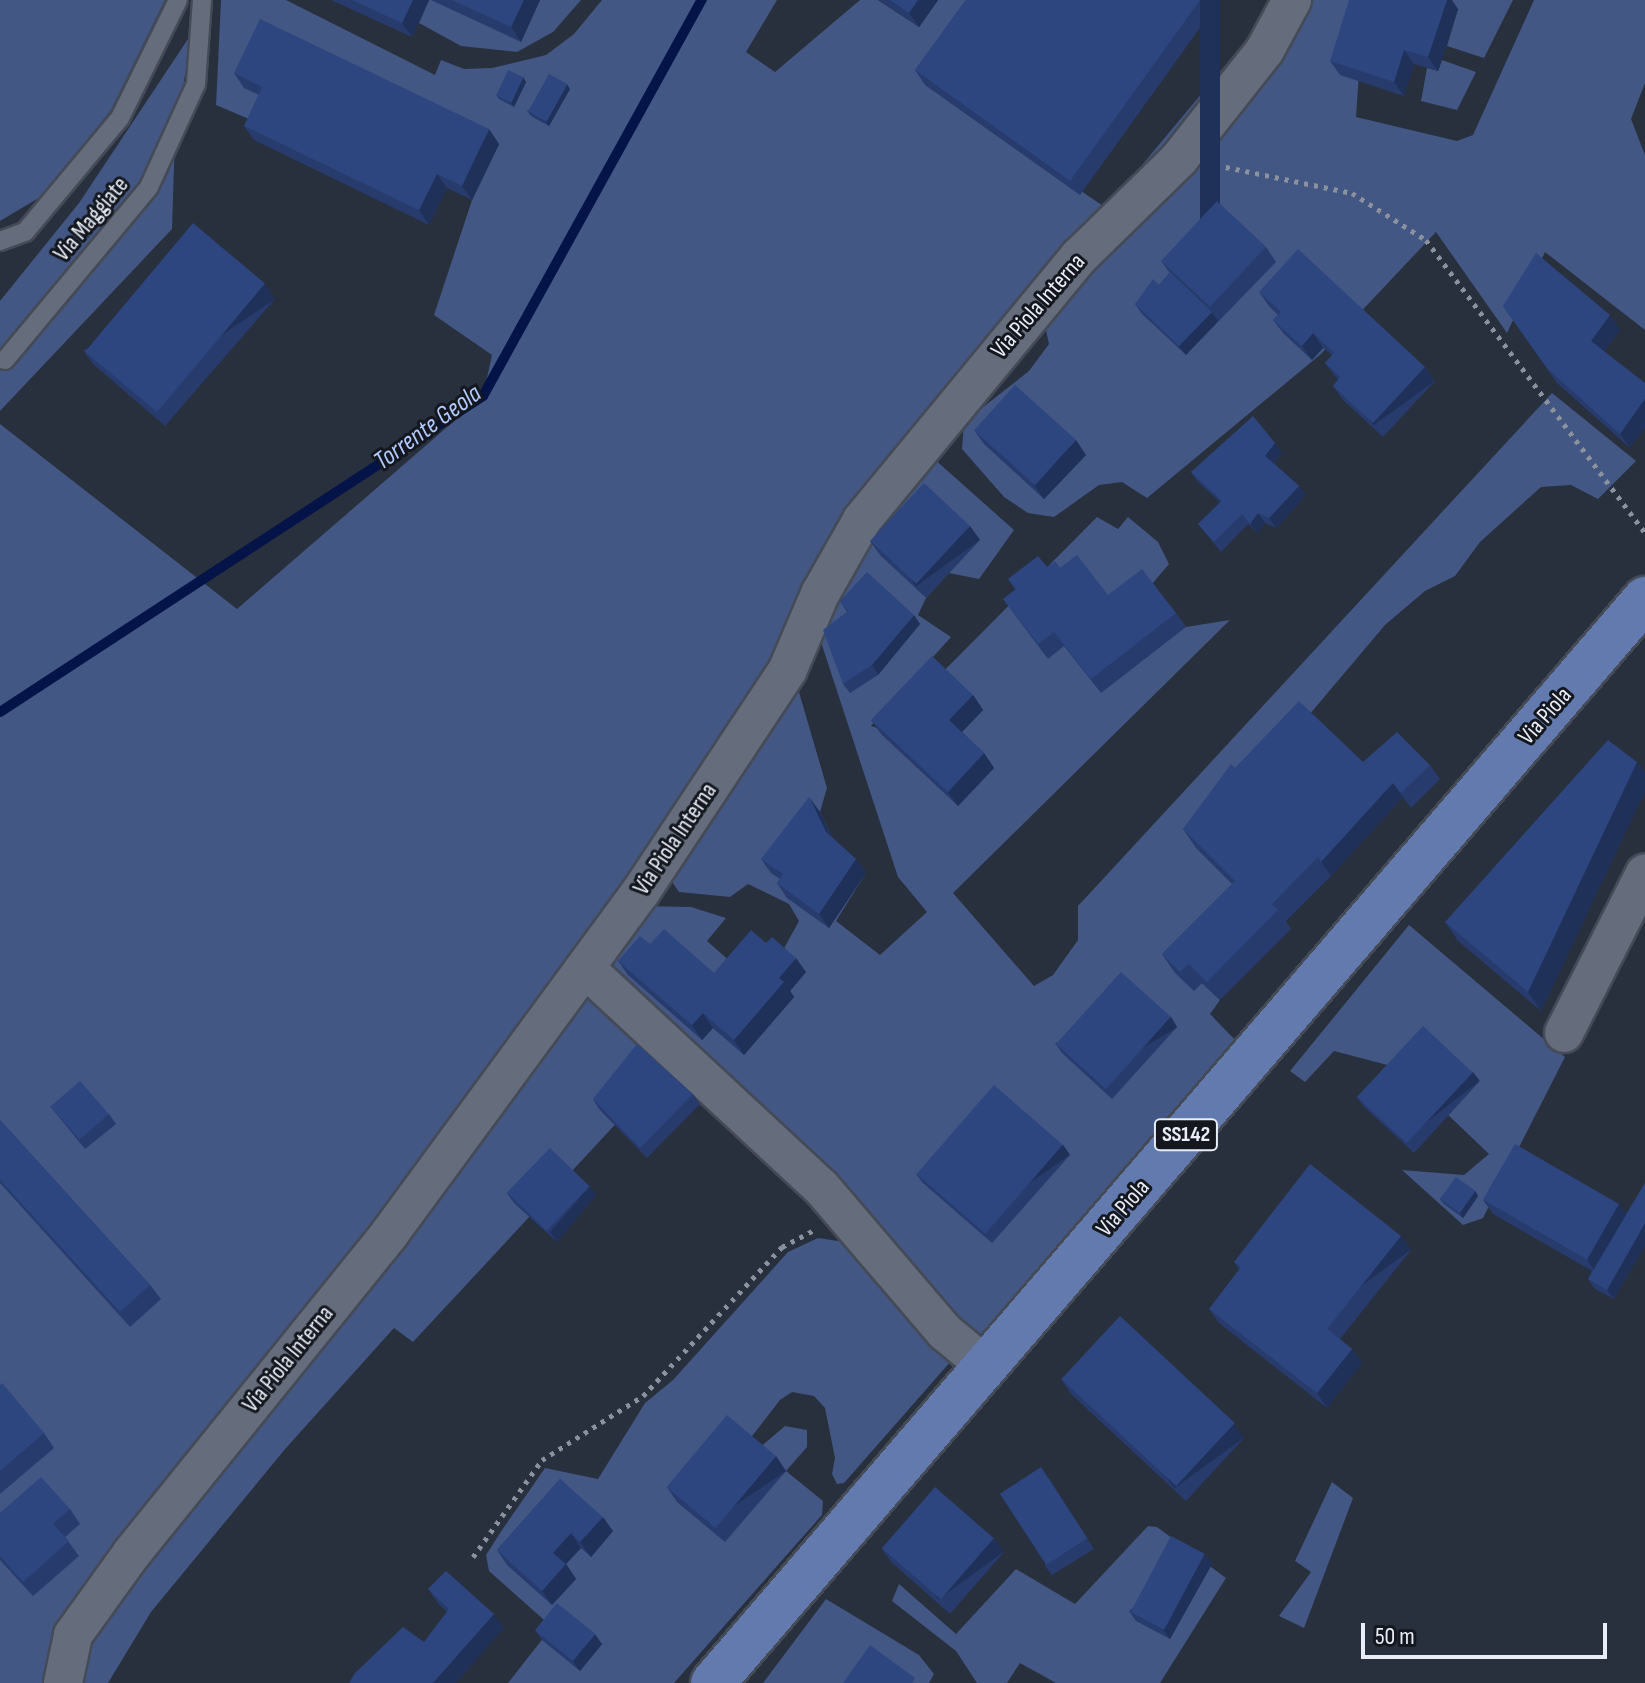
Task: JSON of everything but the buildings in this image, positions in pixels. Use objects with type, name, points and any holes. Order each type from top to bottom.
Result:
[{"type":"main road","name":"Via Piola","points":[[720,1679],[1645,599]]},
{"type":"street","name":"Via Piola Interna","points":[[62,1683],[73,1635],[132,1553],[390,1233],[585,968],[788,669],[820,594],[862,520],[1080,256],[1179,159],[1265,50],[1292,0]]},
{"type":"street","points":[[1564,1033],[1645,873]]},
{"type":"street","points":[[585,968],[844,1214],[945,1332],[987,1367]]},
{"type":"lane","name":"Via Maggiate","points":[[0,241],[25,232],[120,118],[178,0]]},
{"type":"lane","name":"Via Maggiate","points":[[5,360],[149,187],[196,84],[202,0]]},
{"type":"path","points":[[1179,159],[1352,193],[1426,240],[1645,533]]},
{"type":"path","points":[[473,1557],[542,1460],[643,1396],[782,1247],[844,1214]]},
{"type":"shaded area","points":[[0,0],[165,0],[111,110],[42,196],[0,221]]},
{"type":"shaded area","points":[[221,0],[286,0],[435,75],[441,60],[464,69],[492,68],[546,55],[574,34],[602,0],[777,0],[746,52],[775,72],[860,0],[878,0],[919,27],[938,0],[986,0],[926,85],[1106,208],[1275,6],[1260,43],[850,511],[811,568],[778,664],[594,941],[47,1683],[0,1683],[0,424],[237,609],[483,396],[492,355],[434,315],[472,200],[499,144],[273,101],[261,124],[216,105]]},
{"type":"shaded area","points":[[429,0],[581,0],[553,32],[517,52],[461,46],[419,23]]},
{"type":"shaded area","points":[[1311,0],[1364,0],[1356,117],[1457,141],[1473,135],[1534,0],[1645,0],[1645,83],[1631,119],[1645,155],[1645,330],[1545,252],[1507,333],[1436,232],[1321,354],[1147,498],[1122,482],[1099,485],[1054,517],[1028,513],[1004,497],[962,449],[964,422],[1029,371],[1049,344],[1043,317],[1282,48]]},
{"type":"shaded area","points":[[1430,0],[1513,0],[1484,58],[1447,46],[1458,9]]},
{"type":"shaded area","points":[[192,33],[175,135],[172,229],[0,411],[0,301],[79,203]]},
{"type":"shaded area","points":[[1442,60],[1476,72],[1457,110],[1421,101],[1427,68],[1438,71]]},
{"type":"shaded area","points":[[1552,393],[1636,461],[1598,499],[1571,485],[1541,487],[1480,542],[1455,576],[1425,591],[1385,625],[1309,715],[1248,900],[1193,991],[1202,983],[1220,1000],[1210,1014],[1236,1041],[976,1340],[595,970],[642,906],[691,907],[726,918],[707,941],[740,970],[713,1028],[744,1054],[789,992],[782,952],[799,921],[789,904],[748,884],[730,897],[679,892],[666,873],[794,675],[827,788],[820,812],[836,846],[866,873],[836,921],[880,955],[927,912],[898,877],[817,630],[845,579],[883,530],[886,509],[932,457],[1014,530],[979,579],[949,573],[926,598],[918,615],[951,637],[871,726],[885,730],[1097,517],[1118,529],[1128,517],[1158,542],[1169,564],[1152,584],[1186,627],[1230,620],[953,893],[1034,986],[1053,975],[1078,940],[1078,906]]},
{"type":"shaded area","points":[[1409,925],[1565,1057],[1483,1218],[1463,1225],[1402,1170],[1464,1175],[1489,1154],[1399,1068],[1334,1051],[1305,1082],[1290,1071]]},
{"type":"shaded area","points":[[590,980],[677,1058],[413,1342],[394,1328],[286,1448],[151,1612],[108,1683],[78,1683],[83,1640]]},
{"type":"shaded area","points":[[818,1238],[852,1243],[959,1352],[844,1483],[837,1484],[832,1474],[835,1458],[825,1408],[814,1396],[792,1392],[780,1400],[749,1440],[759,1448],[785,1426],[807,1430],[807,1447],[786,1471],[823,1501],[822,1515],[674,1683],[508,1683],[552,1627],[489,1571],[486,1555],[545,1468],[598,1479],[645,1403],[673,1380],[788,1252]]},
{"type":"shaded area","points":[[1332,1482],[1353,1498],[1304,1628],[1279,1616],[1311,1572],[1295,1561]]},
{"type":"shaded area","points":[[1148,1526],[1157,1527],[1226,1578],[1160,1683],[1056,1683],[1020,1663],[1007,1683],[977,1683],[956,1651],[892,1601],[899,1584],[956,1634],[1016,1569],[1075,1604]]},
{"type":"shaded area","points":[[826,1599],[919,1655],[934,1674],[929,1683],[763,1683]]},
{"type":"waterway","name":"Torrente Geola","points":[[0,712],[483,396],[702,0]]}]
